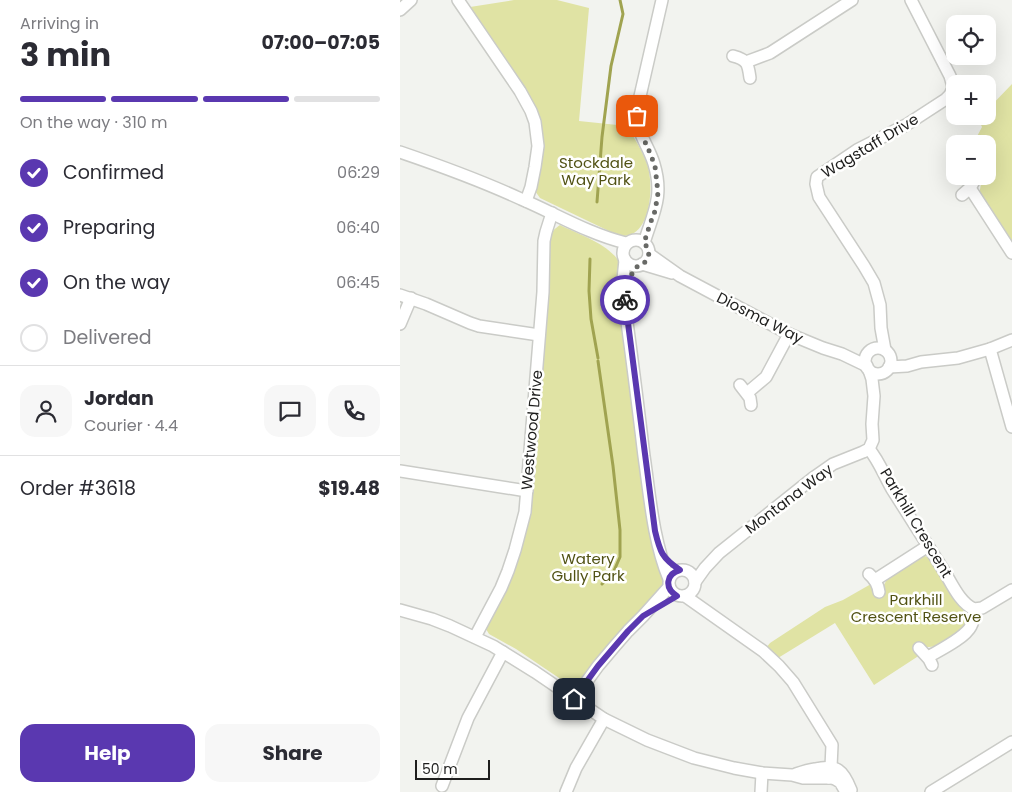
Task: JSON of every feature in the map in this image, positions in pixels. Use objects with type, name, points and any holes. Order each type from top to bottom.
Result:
[{"type":"street","points":[[400,10],[410,0]]},
{"type":"street","points":[[662,0],[637,116],[638,126],[655,166],[658,181],[657,204],[650,224],[638,245],[623,250],[624,295],[655,531],[675,589],[771,657],[793,682],[831,740],[833,749],[830,772],[840,782],[846,792]]},
{"type":"street","points":[[746,62],[775,50],[852,0]]},
{"type":"street","name":"Wagstaff Drive","points":[[878,361],[881,328],[880,305],[874,283],[819,197],[816,184],[817,177],[825,171],[857,150],[915,120],[946,99],[952,91],[950,76],[910,0]]},
{"type":"street","points":[[459,1],[520,91],[535,122],[538,146],[537,156],[531,187],[523,199]]},
{"type":"street","points":[[733,56],[741,58],[746,62],[750,78]]},
{"type":"street","points":[[400,152],[523,199],[593,233]]},
{"type":"street","points":[[969,187],[1012,253]]},
{"type":"street","name":"Westwood Drive","points":[[475,637],[501,588],[511,564],[525,512],[543,292],[544,241],[552,213]]},
{"type":"street","name":"Diosma Way","points":[[593,233],[638,245],[680,276],[790,334],[842,354],[878,361]]},
{"type":"street","name":"Diosma Way","points":[[593,233],[630,264],[680,276]]},
{"type":"street","points":[[624,295],[629,281],[640,265],[647,259],[638,245]]},
{"type":"street","points":[[400,324],[405,297],[478,326],[539,335]]},
{"type":"street","points":[[751,405],[750,398],[743,389],[766,377],[790,334]]},
{"type":"street","points":[[869,449],[873,440],[874,396],[872,379],[878,361],[907,366],[921,362],[958,358],[990,349],[1012,340]]},
{"type":"street","points":[[990,349],[1012,427]]},
{"type":"street","name":"Parkhill Crescent","points":[[869,449],[963,601],[974,610]]},
{"type":"street","name":"Montana Way","points":[[694,585],[705,568],[719,553],[819,473],[834,464],[869,449]]},
{"type":"street","points":[[400,471],[527,491]]},
{"type":"street","points":[[879,592],[878,585],[872,577],[928,546]]},
{"type":"street","points":[[661,553],[672,565],[692,575],[694,585],[708,612]]},
{"type":"street","name":"Montana Way","points":[[684,571],[719,553]]},
{"type":"street","points":[[675,589],[674,573],[684,571]]},
{"type":"street","points":[[675,589],[691,593],[694,585]]},
{"type":"street","points":[[574,699],[608,653],[628,631],[675,589]]},
{"type":"street","points":[[919,648],[930,661],[968,630],[973,621],[974,610],[982,608],[1012,590]]},
{"type":"street","points":[[400,610],[475,637],[535,672],[604,719],[647,740],[694,758],[762,773],[792,775],[803,778],[830,772],[836,768],[843,773],[852,792]]},
{"type":"street","points":[[442,786],[468,718],[503,652]]},
{"type":"street","points":[[566,792],[576,768],[604,719]]},
{"type":"street","points":[[931,792],[1012,742]]},
{"type":"street","points":[[996,751],[1012,747]]},
{"type":"street","points":[[761,792],[762,773]]},
{"type":"green space","name":"Stockdale Way Park","points":[[514,0],[557,0],[589,8],[579,121],[627,126],[643,154],[649,173],[649,207],[640,227],[633,233],[620,236],[540,198],[535,191],[541,130],[494,45],[470,7]]},
{"type":"green space","points":[[1012,84],[1012,245],[979,195],[981,185],[996,185],[996,135],[978,135],[981,125],[996,125],[996,101]]},
{"type":"green space","name":"Watery Gully Park","points":[[560,225],[585,236],[610,251],[620,264],[665,580],[655,598],[613,640],[585,676],[574,684],[565,682],[516,649],[489,634],[486,629],[521,548],[550,239],[553,231]]},
{"type":"green space","name":"Parkhill Crescent Reserve","points":[[925,556],[931,559],[959,601],[967,618],[966,626],[960,632],[940,644],[933,647],[921,646],[920,655],[874,685],[835,623],[778,658],[766,648],[770,643],[825,607],[843,600],[871,584],[883,588],[889,578],[898,570],[919,557]]},
{"type":"waterway","points":[[597,202],[602,137],[611,66],[623,14],[620,0]]},
{"type":"waterway","points":[[590,259],[589,291],[591,319],[598,358]]},
{"type":"waterway","points":[[598,361],[620,530],[620,557],[613,573],[602,584]]},
{"type":"way so far","points":[[625,300],[624,295],[629,281],[638,266],[645,262],[648,257],[647,246],[644,243],[657,204],[658,193],[655,166],[638,126],[637,116]]},
{"type":"route","points":[[574,699],[614,646],[643,616],[677,596],[670,590],[669,582],[670,577],[680,570],[672,565],[661,553],[655,531],[625,300]]}]
